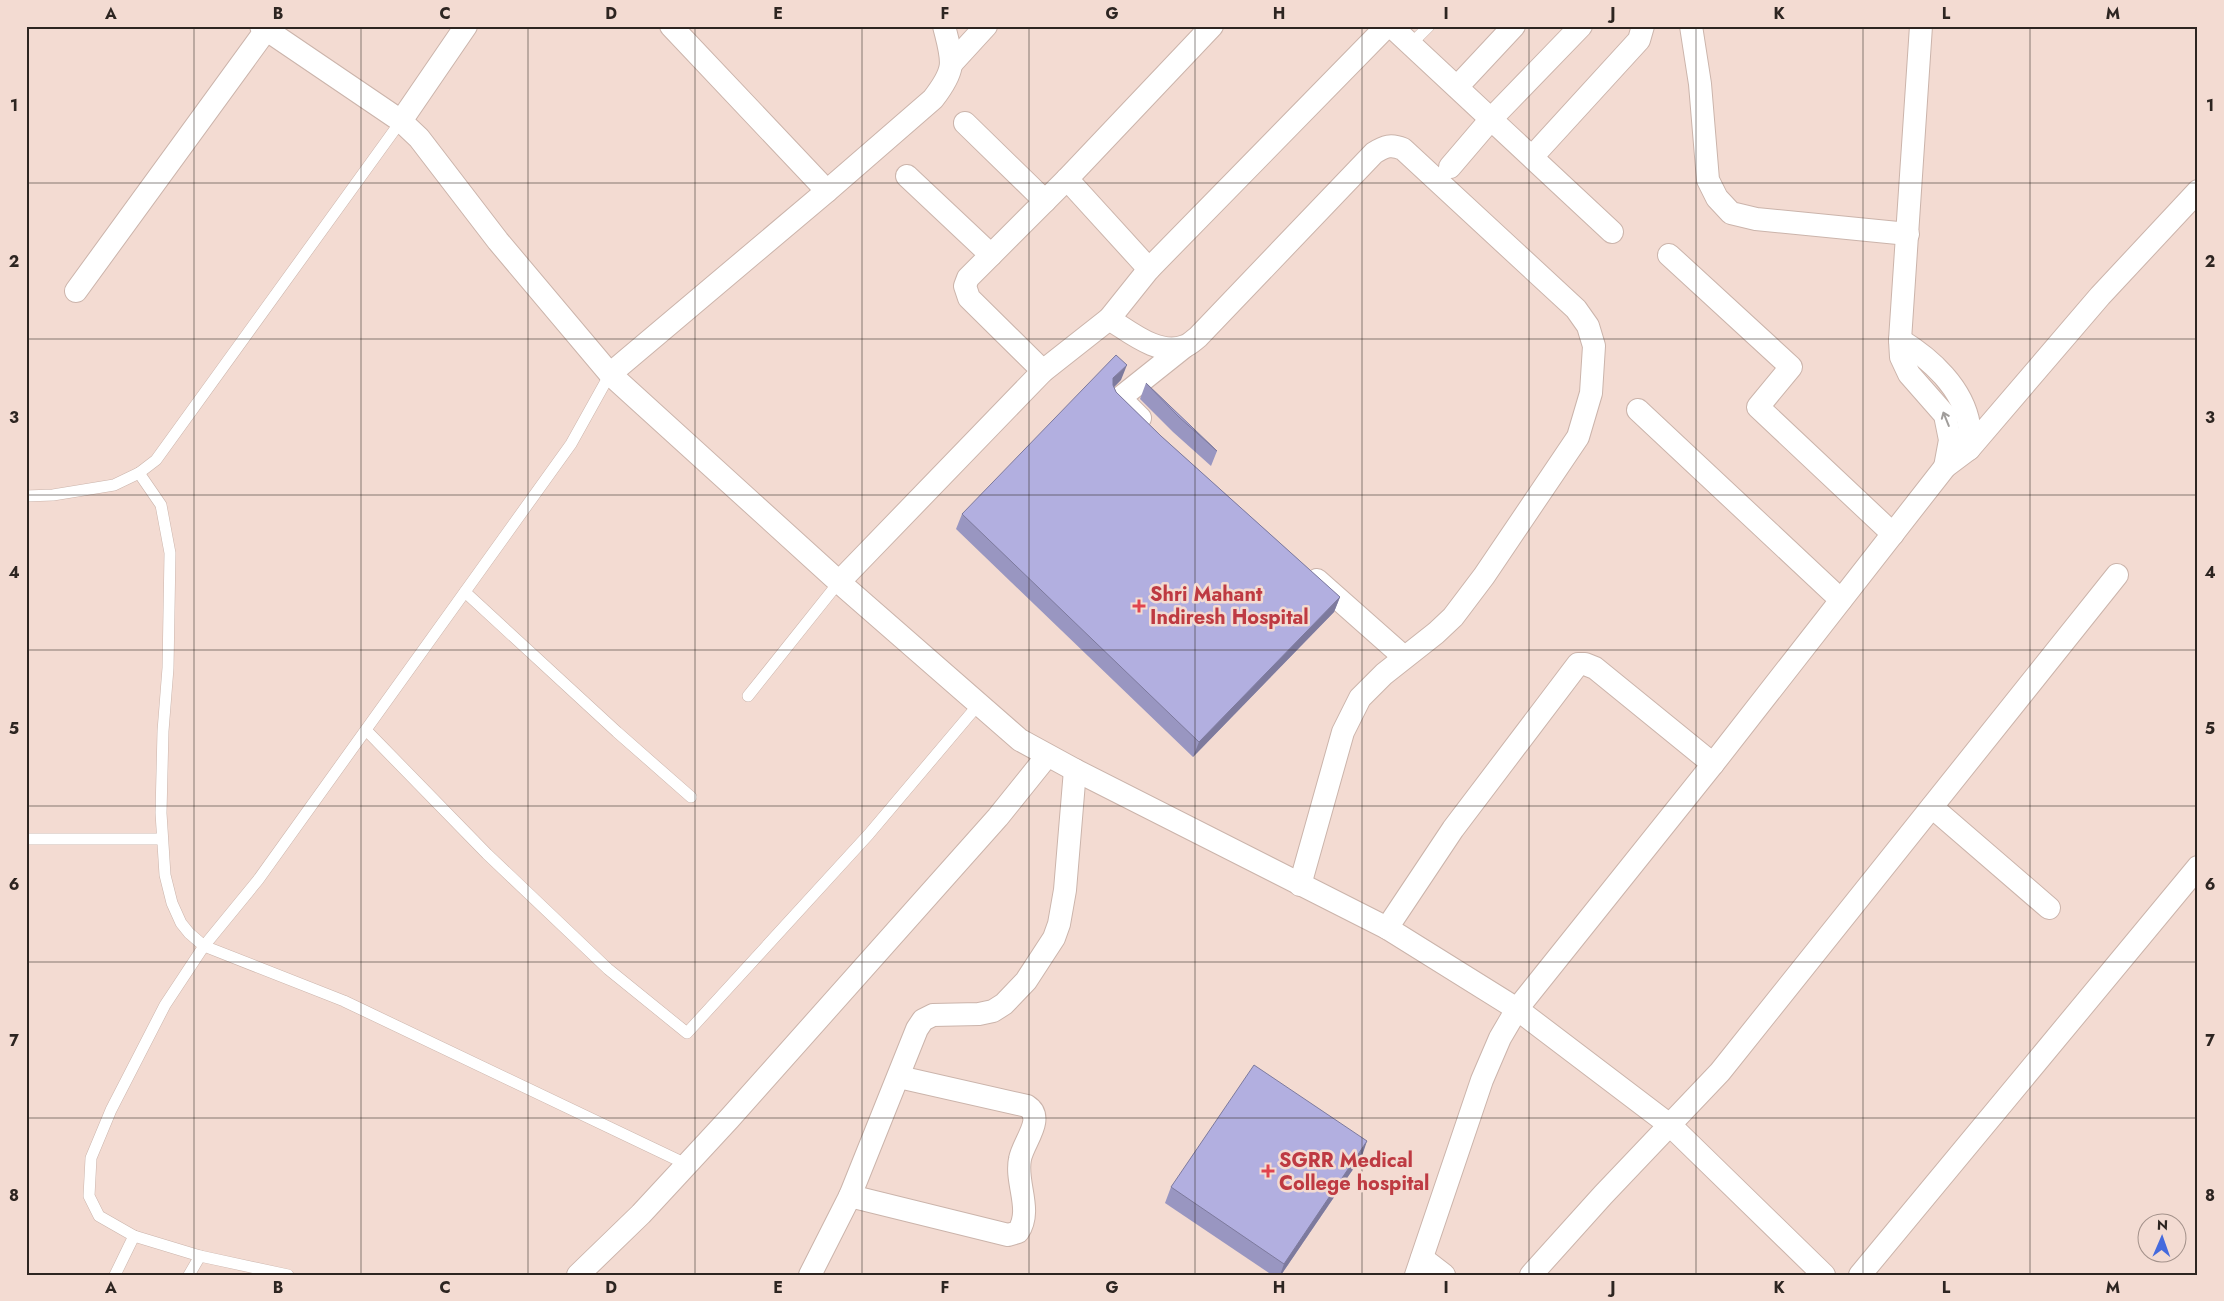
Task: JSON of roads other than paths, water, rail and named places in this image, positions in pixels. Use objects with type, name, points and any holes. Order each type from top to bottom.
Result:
[{"type":"street","points":[[401,121],[466,26]]},
{"type":"street","points":[[671,26],[827,191]]},
{"type":"street","points":[[944,26],[953,62]]},
{"type":"street","points":[[610,374],[933,99],[946,82],[953,62],[986,26]]},
{"type":"street","points":[[1043,371],[969,298],[965,286],[968,278],[1067,179],[1212,26]]},
{"type":"street","points":[[839,582],[1043,371],[1109,319],[1149,270],[1387,26]]},
{"type":"street","points":[[1391,26],[1612,232]]},
{"type":"street","points":[[1457,87],[1514,26]]},
{"type":"street","points":[[1450,167],[1491,119],[1581,26]]},
{"type":"street","points":[[1532,157],[1638,40],[1643,26]]},
{"type":"street","points":[[1692,26],[1700,84],[1708,180],[1717,198],[1731,213],[1756,219],[1908,234]]},
{"type":"street","points":[[1921,26],[1900,340],[1901,357],[1908,374],[1945,415],[1950,440],[1945,467]]},
{"type":"street","points":[[76,291],[263,28],[401,121],[419,138],[498,241],[610,374],[839,582],[1020,740],[1047,756],[1382,926],[1517,1009],[1671,1126],[1824,1275]]},
{"type":"street","points":[[965,124],[1045,201]]},
{"type":"street","points":[[1152,430],[1120,398],[1198,337],[1374,153],[1383,147],[1394,145],[1403,149],[1576,309],[1588,326],[1594,346],[1591,393],[1578,437],[1467,599],[1436,634],[1404,657],[1360,698],[1343,732],[1300,885]]},
{"type":"street","points":[[907,176],[991,255]]},
{"type":"street","points":[[1067,179],[1149,270]]},
{"type":"street","points":[[1444,1275],[1419,1266],[1482,1080],[1496,1047],[1517,1009],[1713,764],[1945,467],[1969,449],[2100,296],[2198,191]]},
{"type":"street","points":[[1668,255],[1791,367],[1758,407],[1893,534]]},
{"type":"street","points":[[1109,319],[1154,345],[1167,348],[1184,347]]},
{"type":"street","points":[[1900,340],[1938,368],[1953,389],[1967,413],[1970,428],[1969,449]]},
{"type":"street","points":[[1638,410],[1841,600]]},
{"type":"street","points":[[1302,566],[1404,657]]},
{"type":"street","points":[[1532,1275],[1603,1195],[1671,1126],[1720,1072],[2117,575]]},
{"type":"street","points":[[1382,926],[1578,664],[1585,664],[1595,668],[1713,764]]},
{"type":"street","points":[[578,1275],[640,1214],[898,930],[998,817],[1047,756]]},
{"type":"street","points":[[810,1275],[850,1196],[917,1029],[923,1020],[933,1015],[979,1014],[993,1011],[1004,1004],[1026,982],[1054,938],[1059,924],[1065,890],[1075,770]]},
{"type":"street","points":[[1932,807],[2049,908]]},
{"type":"street","points":[[1860,1275],[2198,867]]},
{"type":"street","points":[[850,1196],[1008,1235],[1018,1232],[1024,1224],[1024,1204],[1018,1166],[1020,1156],[1036,1116],[1032,1109],[1027,1106],[899,1077]]},
{"type":"lane","points":[[1411,44],[1429,26]]},
{"type":"lane","points":[[26,496],[53,495],[114,485],[139,473],[156,460],[401,121]]},
{"type":"lane","points":[[288,1275],[200,1256],[134,1236],[99,1216],[89,1196],[91,1158],[111,1110],[165,1005],[204,946],[258,880],[571,444],[610,374]]},
{"type":"lane","points":[[139,473],[161,505],[170,553],[168,668],[161,804],[162,838],[165,875],[172,903],[181,923],[204,946],[344,1001],[686,1164]]},
{"type":"lane","points":[[748,696],[839,582]]},
{"type":"lane","points":[[465,592],[617,732],[691,797]]},
{"type":"lane","points":[[366,730],[487,854],[608,969],[687,1033],[869,834],[978,705]]},
{"type":"lane","points":[[26,839],[162,838]]},
{"type":"lane","points":[[115,1275],[134,1236]]},
{"type":"lane","points":[[189,1275],[200,1256]]},
{"type":"place","name":"Shri Mahant Indiresh Hospital","points":[[1139,606]]},
{"type":"place","name":"SGRR Medical College hospital","points":[[1268,1171]]}]
